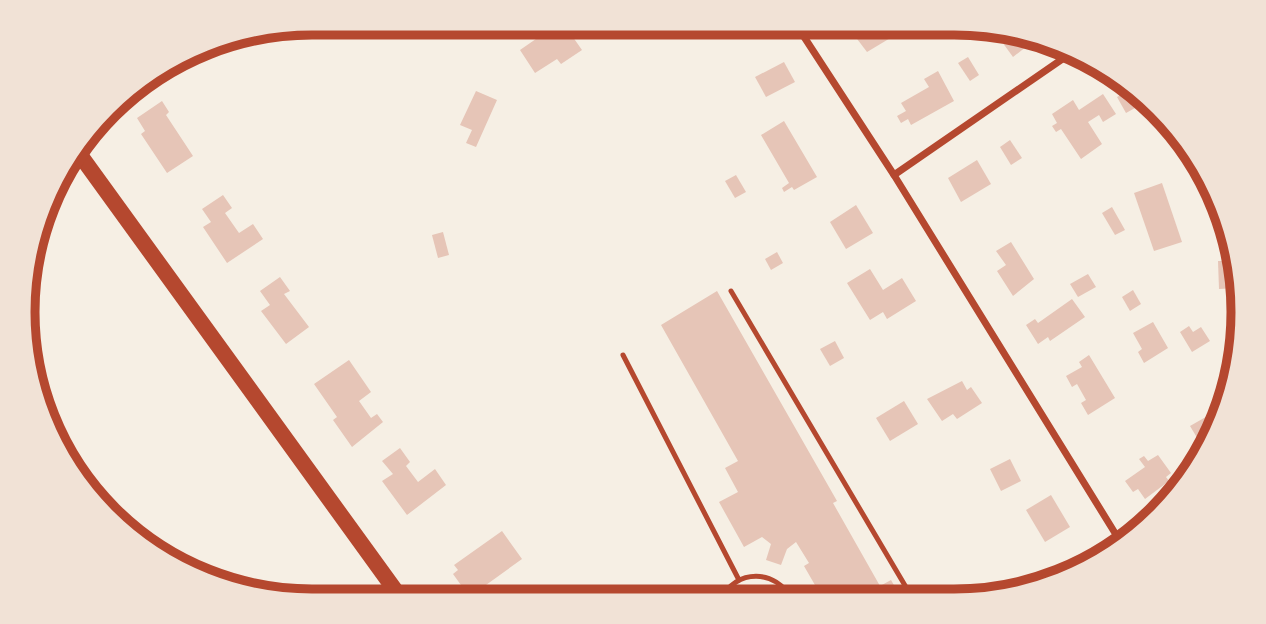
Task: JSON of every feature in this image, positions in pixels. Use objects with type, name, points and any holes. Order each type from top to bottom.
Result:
[{"type":"main road","points":[[82,158],[394,589]]},
{"type":"street","points":[[803,35],[894,175],[1117,536]]},
{"type":"street","points":[[894,175],[1064,58]]},
{"type":"lane","points":[[731,291],[907,589]]},
{"type":"lane","points":[[623,355],[739,580]]},
{"type":"lane","points":[[728,589],[739,580],[750,576],[771,579],[784,589]]},
{"type":"building","points":[[542,35],[571,35],[582,50],[561,64],[557,59],[535,73],[520,50]]},
{"type":"building","points":[[854,35],[891,35],[892,37],[867,52]]},
{"type":"building","points":[[1000,39],[1028,45],[1013,57]]},
{"type":"building","points":[[968,57],[979,75],[970,81],[958,63]]},
{"type":"building","points":[[784,62],[795,82],[766,97],[755,77]]},
{"type":"building","points":[[938,71],[954,101],[911,125],[908,119],[901,123],[897,116],[906,111],[901,103],[929,87],[924,79]]},
{"type":"building","points":[[476,91],[497,100],[476,147],[466,143],[472,130],[460,125]]},
{"type":"building","points":[[1124,93],[1135,108],[1126,113],[1117,97]]},
{"type":"building","points":[[1103,94],[1116,114],[1103,122],[1099,115],[1088,122],[1102,144],[1081,159],[1061,129],[1056,132],[1052,126],[1057,123],[1052,114],[1073,100],[1079,110]]},
{"type":"building","points":[[162,101],[169,112],[166,115],[193,156],[167,173],[141,134],[145,131],[137,118]]},
{"type":"building","points":[[784,121],[817,177],[794,190],[792,187],[784,192],[782,188],[789,183],[761,135]]},
{"type":"building","points":[[1010,140],[1022,158],[1011,165],[1000,147]]},
{"type":"building","points":[[977,160],[991,184],[961,202],[948,178]]},
{"type":"building","points":[[736,175],[746,192],[735,198],[725,181]]},
{"type":"building","points":[[1162,183],[1182,242],[1154,251],[1134,193]]},
{"type":"building","points":[[223,195],[232,208],[225,213],[239,233],[253,224],[263,239],[227,263],[203,227],[211,222],[202,209]]},
{"type":"building","points":[[856,205],[873,233],[846,249],[830,222]]},
{"type":"building","points":[[1112,207],[1125,230],[1115,235],[1102,213]]},
{"type":"building","points":[[443,232],[449,255],[438,258],[432,235]]},
{"type":"building","points":[[1011,242],[1034,279],[1013,296],[997,271],[1006,265],[996,251]]},
{"type":"building","points":[[777,252],[783,263],[771,270],[765,259]]},
{"type":"building","points":[[1218,261],[1226,261],[1230,288],[1219,289]]},
{"type":"building","points":[[870,269],[883,290],[902,278],[916,301],[887,319],[883,312],[870,320],[847,283]]},
{"type":"building","points":[[1088,274],[1096,287],[1078,297],[1070,284]]},
{"type":"building","points":[[280,277],[290,291],[284,294],[309,327],[286,344],[261,311],[270,305],[260,291]]},
{"type":"building","points":[[1133,290],[1141,304],[1130,311],[1122,297]]},
{"type":"building","points":[[717,291],[837,501],[833,503],[880,586],[891,580],[896,589],[817,589],[804,566],[809,563],[796,542],[787,549],[781,565],[766,560],[771,544],[762,537],[744,547],[719,502],[738,492],[725,468],[738,461],[661,325]]},
{"type":"building","points":[[1072,299],[1085,317],[1050,341],[1048,337],[1038,344],[1026,325],[1035,319],[1038,323]]},
{"type":"building","points":[[1153,322],[1168,348],[1144,363],[1138,352],[1142,349],[1133,333]]},
{"type":"building","points":[[1189,326],[1193,332],[1201,327],[1210,341],[1192,352],[1180,332]]},
{"type":"building","points":[[835,341],[844,358],[830,366],[820,349]]},
{"type":"building","points":[[1089,355],[1115,398],[1088,415],[1081,403],[1086,400],[1077,384],[1072,387],[1066,376],[1082,367],[1079,362]]},
{"type":"building","points":[[349,360],[371,392],[359,401],[371,418],[377,414],[383,422],[352,447],[333,420],[337,417],[314,384]]},
{"type":"building","points":[[962,381],[967,390],[971,387],[982,403],[957,419],[953,414],[942,421],[927,399]]},
{"type":"building","points":[[904,401],[918,424],[890,441],[876,418]]},
{"type":"building","points":[[1212,414],[1199,441],[1190,426]]},
{"type":"building","points":[[400,448],[410,462],[406,466],[418,482],[435,469],[446,485],[407,515],[382,481],[393,474],[382,461]]},
{"type":"building","points":[[1158,455],[1171,473],[1166,477],[1169,481],[1145,499],[1138,489],[1133,492],[1125,481],[1145,467],[1139,459],[1144,456],[1148,461]]},
{"type":"building","points":[[1010,459],[1021,481],[1001,491],[990,469]]},
{"type":"building","points":[[1051,495],[1070,527],[1045,542],[1026,510]]},
{"type":"building","points":[[502,531],[522,559],[480,589],[476,585],[464,589],[453,574],[458,570],[454,565]]}]
